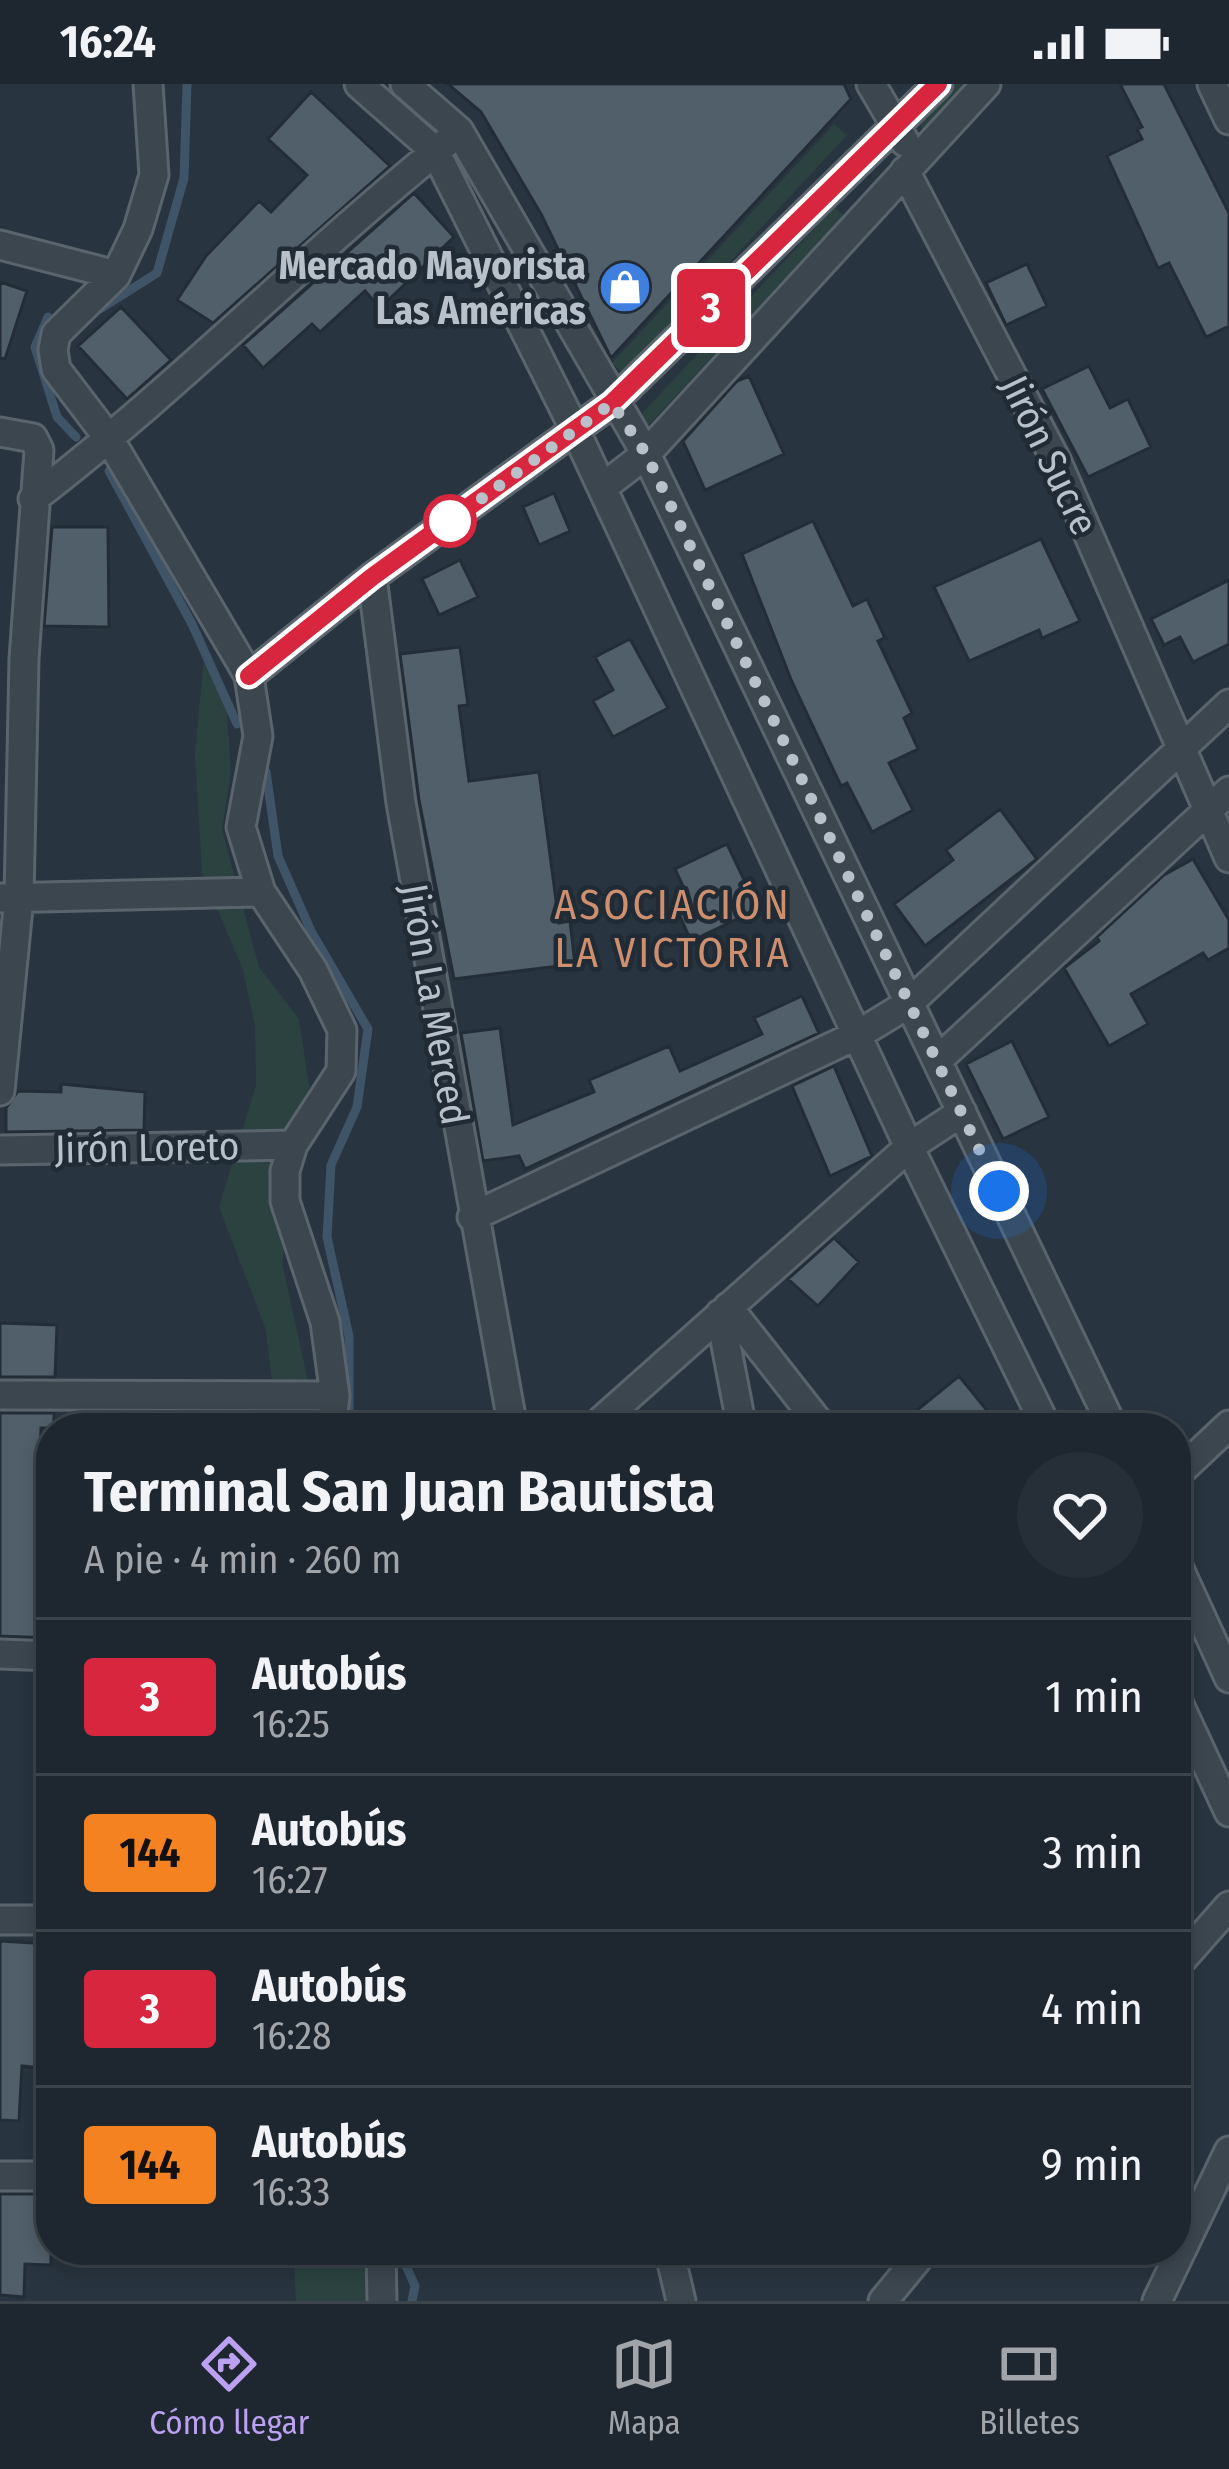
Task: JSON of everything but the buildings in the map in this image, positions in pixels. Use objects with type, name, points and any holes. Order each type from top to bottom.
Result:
[{"type":"street","points":[[148,84],[154,175],[116,275],[56,334],[53,350],[56,369],[110,440],[249,676],[258,736],[241,827],[261,892],[314,970],[342,1030],[341,1070],[293,1145],[285,1171],[285,1201],[325,1322],[333,1413]]},
{"type":"street","points":[[359,84],[435,151],[576,432],[909,1147],[1040,1413]]},
{"type":"street","points":[[405,84],[459,131],[539,262],[612,403],[646,454],[1106,1413]]},
{"type":"street","name":"Jirón Sucre","points":[[871,84],[1057,462],[1229,858]]},
{"type":"street","points":[[249,676],[372,577],[612,403],[895,132],[938,84]]},
{"type":"street","points":[[602,488],[646,454],[986,84]]},
{"type":"street","points":[[1212,84],[1229,120]]},
{"type":"street","points":[[33,500],[110,440],[319,248],[459,131]]},
{"type":"street","points":[[0,245],[116,275]]},
{"type":"street","points":[[0,1091],[10,898],[12,659],[39,450],[33,438],[10,432]]},
{"type":"street","name":"Jirón La Merced","points":[[372,577],[401,803],[510,1413]]},
{"type":"street","points":[[472,1217],[859,1034],[908,1004],[1229,704]]},
{"type":"street","points":[[939,1059],[1229,791]]},
{"type":"street","points":[[10,898],[261,892]]},
{"type":"street","points":[[610,1413],[909,1147],[962,1112]]},
{"type":"street","name":"Jirón Loreto","points":[[0,1150],[293,1145]]},
{"type":"street","points":[[724,1311],[740,1413]]},
{"type":"street","points":[[724,1311],[810,1413]]},
{"type":"street","points":[[0,1395],[335,1396]]},
{"type":"street","points":[[1191,1461],[1229,1425]]},
{"type":"street","points":[[1191,1595],[1229,1678]]},
{"type":"street","points":[[0,1654],[36,1655]]},
{"type":"street","points":[[1191,1730],[1229,1812]]},
{"type":"street","points":[[1191,1949],[1229,1906]]},
{"type":"street","points":[[0,1920],[36,1920]]},
{"type":"street","points":[[1191,2230],[1229,2151]]},
{"type":"street","points":[[0,2176],[36,2176]]},
{"type":"street","points":[[381,2265],[382,2301]]},
{"type":"street","points":[[673,2265],[681,2301]]},
{"type":"street","points":[[883,2301],[907,2265]]},
{"type":"street","points":[[1157,2301],[1174,2265]]},
{"type":"green space","points":[[954,84],[972,84],[925,135],[919,122]]},
{"type":"green space","points":[[834,124],[847,135],[625,375],[612,363]]},
{"type":"green space","points":[[835,207],[844,216],[641,433],[631,425]]},
{"type":"green space","points":[[204,658],[225,688],[231,771],[222,830],[259,967],[299,1019],[310,1091],[282,1262],[312,1400],[310,1413],[270,1413],[273,1391],[266,1330],[219,1207],[256,1085],[255,1026],[243,970],[202,873],[195,753]]},
{"type":"green space","points":[[294,2265],[373,2265],[377,2301],[296,2301]]},
{"type":"waterway","points":[[100,309],[157,273],[184,178],[187,84]]},
{"type":"waterway","points":[[48,317],[35,347],[57,417],[76,437]]},
{"type":"waterway","points":[[109,471],[192,624],[237,724]]},
{"type":"waterway","points":[[266,772],[278,856],[311,931],[368,1029],[357,1107],[331,1165],[327,1237],[349,1336],[349,1413]]},
{"type":"waterway","points":[[406,2265],[415,2286],[412,2301]]},
{"type":"bus line","name":"3","points":[[249,676],[372,577],[612,403],[895,132],[938,84]]},
{"type":"place","name":"Mercado Mayorista Las Américas","points":[[625,287]]},
{"type":"district","name":"ASOCIACIÓN LA VICTORIA","points":[[673,928]]},
{"type":"route","points":[[450,521],[440,529],[612,403],[646,454],[999,1191]]}]
